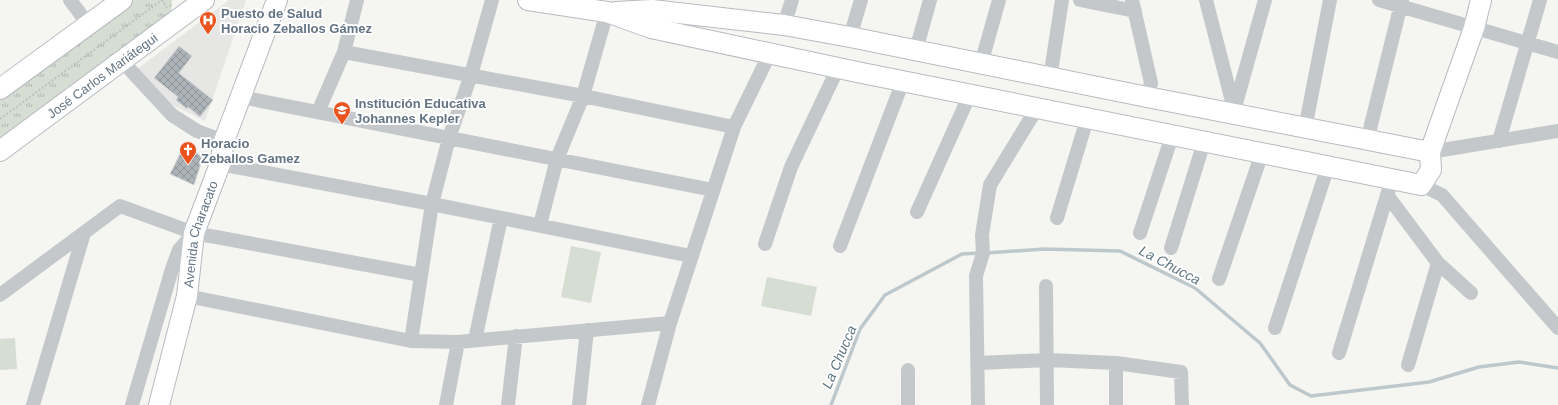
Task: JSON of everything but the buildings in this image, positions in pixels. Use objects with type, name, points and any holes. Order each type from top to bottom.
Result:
[{"type":"street","points":[[70,0],[88,24]]},
{"type":"street","points":[[0,89],[122,0]]},
{"type":"street","name":"Avenida Characato","points":[[159,405],[187,296],[194,233],[220,164],[224,141],[277,0]]},
{"type":"street","points":[[318,112],[344,52],[358,0]]},
{"type":"street","points":[[410,341],[432,204],[449,138],[472,75],[492,0]]},
{"type":"street","points":[[528,0],[607,12],[652,10],[784,25],[857,38],[1147,97],[1233,112],[1305,129],[1430,152],[1558,131]]},
{"type":"street","points":[[784,25],[792,0]]},
{"type":"street","points":[[765,244],[791,167],[848,70],[857,38],[861,0]]},
{"type":"street","points":[[916,50],[930,0]]},
{"type":"street","points":[[981,64],[999,0]]},
{"type":"street","points":[[1050,78],[1062,0]]},
{"type":"street","points":[[1080,0],[1133,6],[1151,83],[1139,129]]},
{"type":"street","points":[[1206,0],[1233,112]]},
{"type":"street","points":[[1233,112],[1265,0]]},
{"type":"street","points":[[1305,129],[1330,0]]},
{"type":"street","points":[[1379,0],[1401,3],[1474,28],[1558,52]]},
{"type":"street","points":[[1421,185],[1431,170],[1430,152],[1474,28],[1481,0]]},
{"type":"street","points":[[1499,141],[1540,0]]},
{"type":"street","name":"José Carlos Mariátegui","points":[[0,151],[122,61],[193,3]]},
{"type":"street","points":[[1368,141],[1401,3]]},
{"type":"street","points":[[607,12],[651,28],[1087,119],[1328,166],[1390,187],[1421,185],[1442,195],[1558,328]]},
{"type":"street","points":[[540,226],[557,159],[583,96],[607,12]]},
{"type":"street","points":[[344,52],[583,96],[734,126]]},
{"type":"street","points":[[648,405],[670,323],[734,126],[770,53]]},
{"type":"street","points":[[122,61],[172,115],[197,131],[224,141]]},
{"type":"street","points":[[840,246],[903,81]]},
{"type":"street","points":[[917,212],[970,94]]},
{"type":"street","points":[[241,98],[713,190]]},
{"type":"street","points":[[978,405],[976,276],[983,253],[982,234],[990,185],[1037,108]]},
{"type":"street","points":[[1057,218],[1087,119]]},
{"type":"street","points":[[1140,233],[1172,136]]},
{"type":"street","points":[[1171,248],[1204,142]]},
{"type":"street","points":[[1219,279],[1262,153]]},
{"type":"street","points":[[220,164],[432,204],[692,256]]},
{"type":"street","points":[[1275,328],[1328,166]]},
{"type":"street","points":[[1390,187],[1438,263],[1471,293]]},
{"type":"street","points":[[1339,353],[1390,187]]},
{"type":"street","points":[[0,295],[120,206],[194,233],[421,275]]},
{"type":"street","points":[[475,340],[501,218]]},
{"type":"street","points":[[33,405],[84,233]]},
{"type":"street","points":[[132,405],[172,269],[179,250],[194,233]]},
{"type":"street","points":[[1408,365],[1438,263]]},
{"type":"street","points":[[1046,286],[1048,360],[1047,405]]},
{"type":"street","points":[[187,296],[410,341],[458,342],[670,323]]},
{"type":"street","points":[[579,405],[587,330]]},
{"type":"street","points":[[508,405],[516,336]]},
{"type":"street","points":[[446,405],[458,342]]},
{"type":"street","points":[[978,363],[1048,360],[1116,363],[1181,372],[1182,405]]},
{"type":"street","points":[[1116,363],[1116,405]]},
{"type":"street","points":[[908,370],[908,405]]},
{"type":"path","points":[[0,119],[162,0]]},
{"type":"shaded area","name":"Puesto de Salud Horacio Zeballos Gámez","points":[[229,0],[246,0],[205,121],[168,103],[136,70]]},
{"type":"green space","points":[[134,0],[172,0],[171,16],[0,143],[0,96]]},
{"type":"green space","points":[[571,246],[601,252],[591,303],[561,297]]},
{"type":"green space","points":[[767,277],[817,287],[811,316],[761,306]]},
{"type":"green space","points":[[15,338],[17,369],[0,370],[0,339]]},
{"type":"waterway","name":"La Chucca","points":[[986,253],[1044,249],[1120,251],[1195,288],[1260,343],[1290,385],[1311,396],[1429,382],[1479,367],[1519,362],[1558,368]]},
{"type":"waterway","name":"La Chucca","points":[[831,405],[860,329],[885,295],[962,254],[980,253]]},
{"type":"place","name":"Puesto de Salud Horacio Zeballos Gámez","points":[[208,35]]},
{"type":"place","name":"Institución Educativa Johannes Kepler","points":[[342,125]]},
{"type":"place","name":"Horacio Zeballos Gamez","points":[[188,165]]}]
